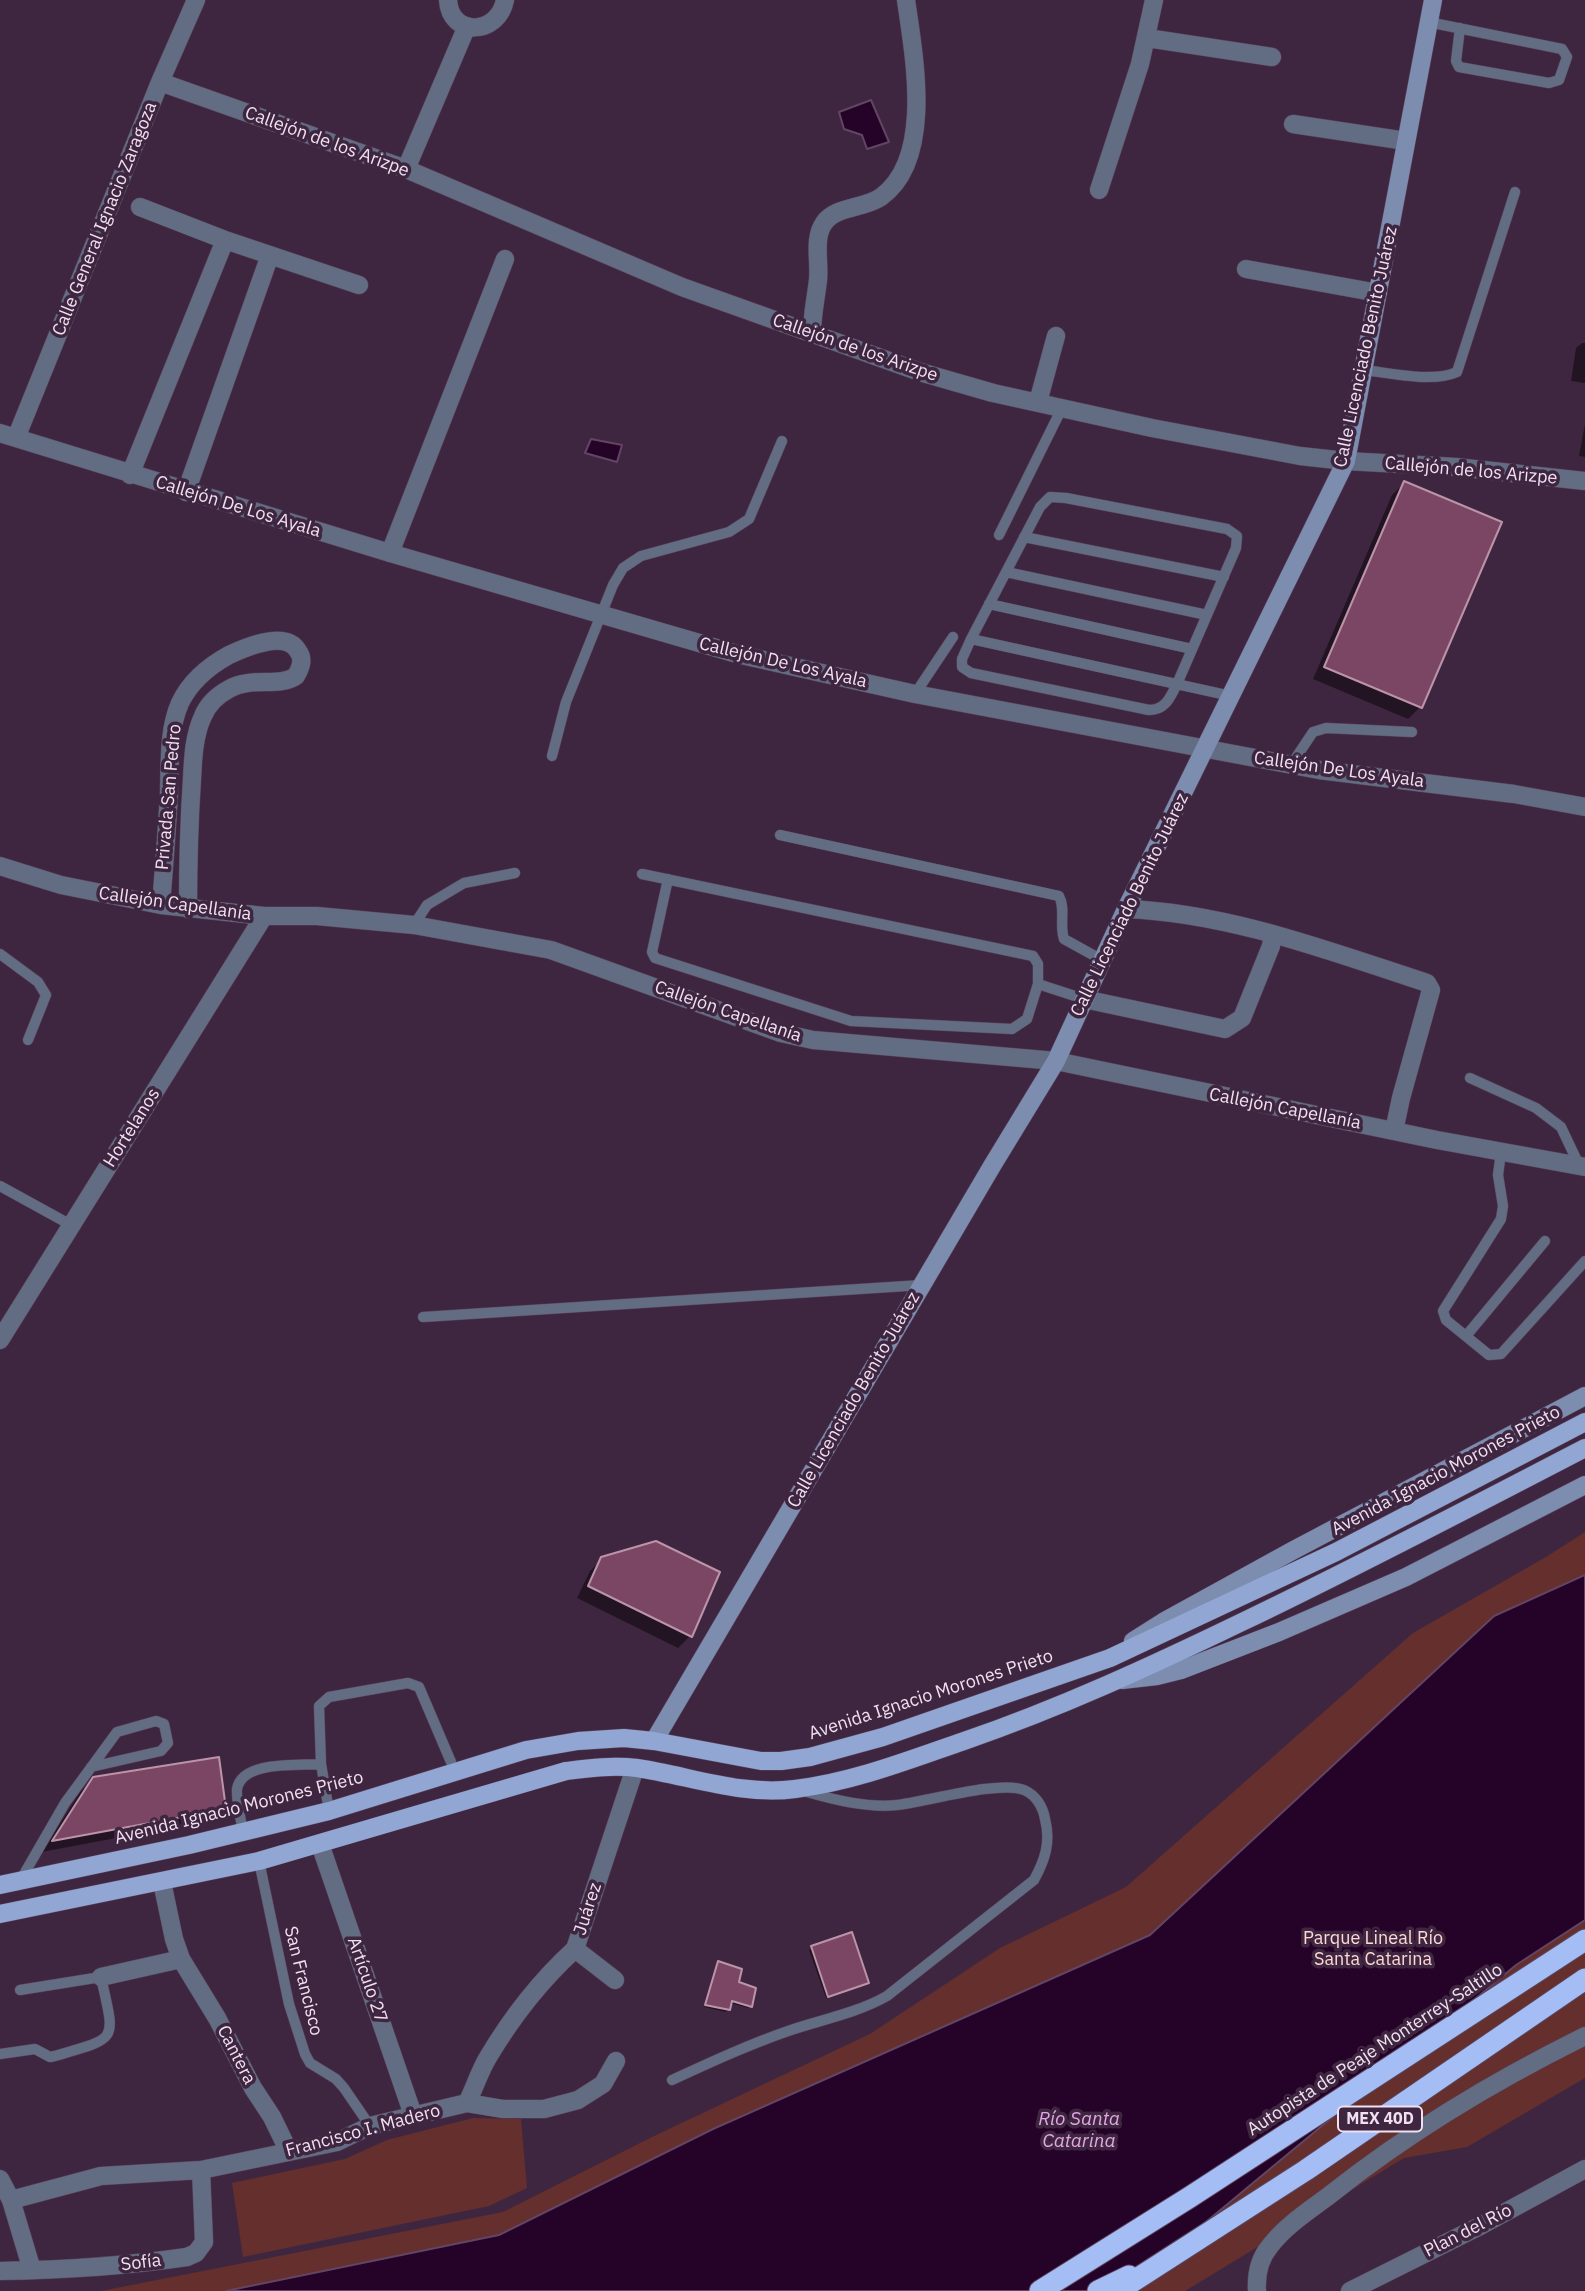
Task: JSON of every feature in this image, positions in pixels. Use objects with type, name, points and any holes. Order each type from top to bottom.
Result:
[{"type":"highway","name":"Autopista de Peaje Monterrey-Saltillo","points":[[1190,2197],[1585,1940]]},
{"type":"highway","name":"MEX 40D","points":[[1172,2255],[1306,2170],[1585,1979]]},
{"type":"highway","points":[[1027,2291],[1190,2197]]},
{"type":"highway","points":[[1040,2291],[1190,2197]]},
{"type":"highway","points":[[1098,2291],[1172,2255]]},
{"type":"highway","points":[[1118,2291],[1172,2255]]},
{"type":"main road","name":"Avenida Ignacio Morones Prieto","points":[[0,1885],[329,1811],[526,1750],[578,1741],[654,1741],[761,1761],[810,1757],[883,1737],[1110,1658],[1336,1552],[1585,1422]]},
{"type":"main road","points":[[0,1914],[259,1861],[566,1771],[604,1766],[635,1768],[742,1789],[769,1791],[796,1789],[892,1766],[1008,1726],[1122,1680],[1347,1572],[1585,1448]]},
{"type":"street","name":"Calle General Ignacio Zaragoza","points":[[8,436],[197,0]]},
{"type":"street","points":[[448,0],[452,15],[467,26],[476,28],[493,23],[505,0]]},
{"type":"street","points":[[811,333],[819,278],[818,236],[822,225],[829,216],[863,207],[880,198],[895,185],[912,148],[916,105],[906,0]]},
{"type":"street","points":[[1099,190],[1147,38],[1154,0]]},
{"type":"street","name":"Calle Licenciado Benito Juárez","points":[[654,1741],[1056,1061],[1126,909],[1346,461],[1433,0]]},
{"type":"street","points":[[406,169],[467,26]]},
{"type":"street","points":[[1147,38],[1272,57]]},
{"type":"street","name":"Callejón de los Arizpe","points":[[160,82],[406,169],[682,287],[920,372],[993,393],[1152,428],[1300,456],[1456,467],[1585,481]]},
{"type":"street","points":[[1293,124],[1406,141]]},
{"type":"street","points":[[140,207],[225,240],[359,285]]},
{"type":"street","points":[[130,475],[225,240]]},
{"type":"street","points":[[186,492],[270,255]]},
{"type":"street","points":[[390,553],[505,260]]},
{"type":"street","points":[[1246,269],[1378,293]]},
{"type":"street","points":[[1038,402],[1056,336]]},
{"type":"street","name":"Callejón De Los Ayala","points":[[8,436],[600,616],[737,654],[915,694],[1320,771],[1514,794],[1585,807]]},
{"type":"street","name":"Privada San Pedro","points":[[161,905],[174,720],[189,687],[212,666],[230,655],[256,645],[279,641],[293,644],[300,652],[302,660],[296,676],[284,682],[260,681],[241,684],[219,695],[203,714],[193,761],[188,909]]},
{"type":"street","points":[[167,832],[189,835]]},
{"type":"street","name":"Callejón Capellanía","points":[[0,866],[61,885],[161,905],[264,916],[317,916],[414,925],[551,950],[781,1033],[813,1040],[1056,1061],[1394,1131],[1582,1166]]},
{"type":"street","points":[[1126,909],[1162,911],[1273,934],[1427,983],[1431,990],[1394,1131]]},
{"type":"street","name":"Hortelanos","points":[[0,1340],[264,916]]},
{"type":"street","points":[[1084,999],[1226,1029],[1242,1018],[1272,946],[1273,934]]},
{"type":"street","points":[[1110,1658],[1163,1622],[1585,1396]]},
{"type":"street","points":[[1122,1680],[1181,1670],[1362,1597],[1585,1485]]},
{"type":"street","name":"Juárez","points":[[467,2103],[485,2062],[502,2034],[562,1960],[575,1949],[635,1768]]},
{"type":"street","name":"Artículo 27","points":[[320,1844],[413,2115]]},
{"type":"street","name":"Cantera","points":[[162,1882],[181,1959],[217,2018],[289,2152]]},
{"type":"street","points":[[575,1949],[615,1980]]},
{"type":"street","points":[[101,1977],[181,1959]]},
{"type":"street","points":[[1257,2291],[1259,2264],[1269,2247],[1289,2227],[1371,2162],[1482,2092],[1585,2036]]},
{"type":"street","name":"Francisco I. Madero","points":[[10,2200],[101,2176],[201,2170],[337,2142],[370,2126],[467,2103],[503,2109],[544,2109],[569,2103],[603,2084],[616,2061]]},
{"type":"street","name":"Plan del Río","points":[[1350,2291],[1480,2226],[1585,2169]]},
{"type":"street","name":"Sofía","points":[[0,2271],[131,2265],[187,2257],[196,2253],[204,2242],[201,2170]]},
{"type":"street","points":[[0,2179],[10,2200],[32,2270]]},
{"type":"lane","points":[[1428,22],[1460,28],[1562,48],[1567,57],[1559,80],[1549,83],[1459,67],[1456,61],[1460,28]]},
{"type":"lane","points":[[1364,370],[1446,377],[1457,372],[1515,192]]},
{"type":"lane","points":[[999,535],[1062,408]]},
{"type":"lane","points":[[552,756],[566,702],[600,616],[623,568],[641,556],[729,532],[749,519],[782,441]]},
{"type":"lane","points":[[1058,497],[1227,529],[1237,536],[1238,542],[1224,577],[1177,684],[1165,705],[1149,710],[985,676],[962,667],[961,659],[1024,537],[1044,501],[1058,497]]},
{"type":"lane","points":[[1024,537],[1224,577]]},
{"type":"lane","points":[[1006,572],[1207,615]]},
{"type":"lane","points":[[989,604],[1192,649]]},
{"type":"lane","points":[[915,694],[953,637]]},
{"type":"lane","points":[[971,639],[1231,696]]},
{"type":"lane","points":[[1291,765],[1312,732],[1326,728],[1412,732]]},
{"type":"lane","points":[[780,835],[1059,896],[1062,902],[1064,939],[1102,960]]},
{"type":"lane","points":[[414,925],[428,905],[464,883],[515,873]]},
{"type":"lane","points":[[642,874],[668,879],[1033,956],[1038,964],[1038,984],[1027,1019],[1012,1029],[851,1021],[655,958],[652,952],[668,879]]},
{"type":"lane","points":[[0,954],[43,988],[46,995],[28,1040]]},
{"type":"lane","points":[[1038,984],[1084,999]]},
{"type":"lane","points":[[1469,1078],[1536,1108],[1561,1127],[1582,1166]]},
{"type":"lane","points":[[1501,1152],[1497,1175],[1503,1206],[1501,1219],[1443,1311],[1446,1320],[1489,1355],[1501,1354],[1585,1261]]},
{"type":"lane","points":[[0,1186],[71,1225]]},
{"type":"lane","points":[[1466,1336],[1545,1241]]},
{"type":"lane","points":[[424,1317],[922,1285]]},
{"type":"lane","points":[[329,1811],[321,1764],[319,1706],[329,1697],[408,1683],[419,1687],[451,1762]]},
{"type":"lane","points":[[19,1881],[65,1803],[91,1767],[117,1732],[156,1721],[164,1724],[168,1743],[161,1751],[91,1767]]},
{"type":"lane","points":[[243,1832],[237,1788],[246,1774],[260,1768],[279,1765],[321,1764]]},
{"type":"lane","points":[[672,2080],[740,2048],[865,2009],[887,1996],[1034,1881],[1044,1861],[1049,1837],[1045,1815],[1037,1799],[1023,1790],[987,1790],[885,1805],[850,1802],[796,1789]]},
{"type":"lane","name":"San Francisco","points":[[259,1861],[289,2004],[305,2054],[310,2063],[336,2079],[370,2126]]},
{"type":"lane","points":[[0,2054],[34,2049],[50,2057],[55,2056],[101,2043],[110,2031],[111,2022],[101,1977],[20,1990]]},
{"type":"green space","name":"Río Santa Catarina","points":[[1585,1532],[1585,2078],[1467,2147],[1404,2158],[1185,2291],[101,2291],[503,2212],[652,2137],[870,2034],[1000,1948],[1126,1887],[1413,1633]]},
{"type":"green space","points":[[473,2118],[521,2119],[527,2188],[489,2206],[243,2257],[232,2183],[345,2159],[387,2140]]},
{"type":"water","points":[[871,100],[889,142],[867,149],[862,135],[844,129],[839,112]]},
{"type":"water","points":[[591,439],[622,445],[617,462],[585,453]]},
{"type":"water","name":"Río Santa Catarina","points":[[1585,1575],[1585,1920],[1516,1965],[1160,2260],[1088,2291],[226,2291],[499,2235],[713,2129],[1150,1935],[1494,1616]]},
{"type":"building","points":[[1404,481],[1502,522],[1422,708],[1324,667]]},
{"type":"building","points":[[656,1541],[720,1572],[692,1637],[588,1586],[601,1557]]},
{"type":"building","points":[[219,1757],[226,1809],[52,1841],[93,1777]]},
{"type":"building","points":[[852,1932],[869,1983],[828,1997],[811,1946]]},
{"type":"building","points":[[718,1961],[742,1969],[739,1982],[756,1988],[752,2007],[732,2001],[730,2010],[705,2005]]},
{"type":"park label","name":"Parque Lineal Río Santa Catarina","points":[[1373,1949]]}]
